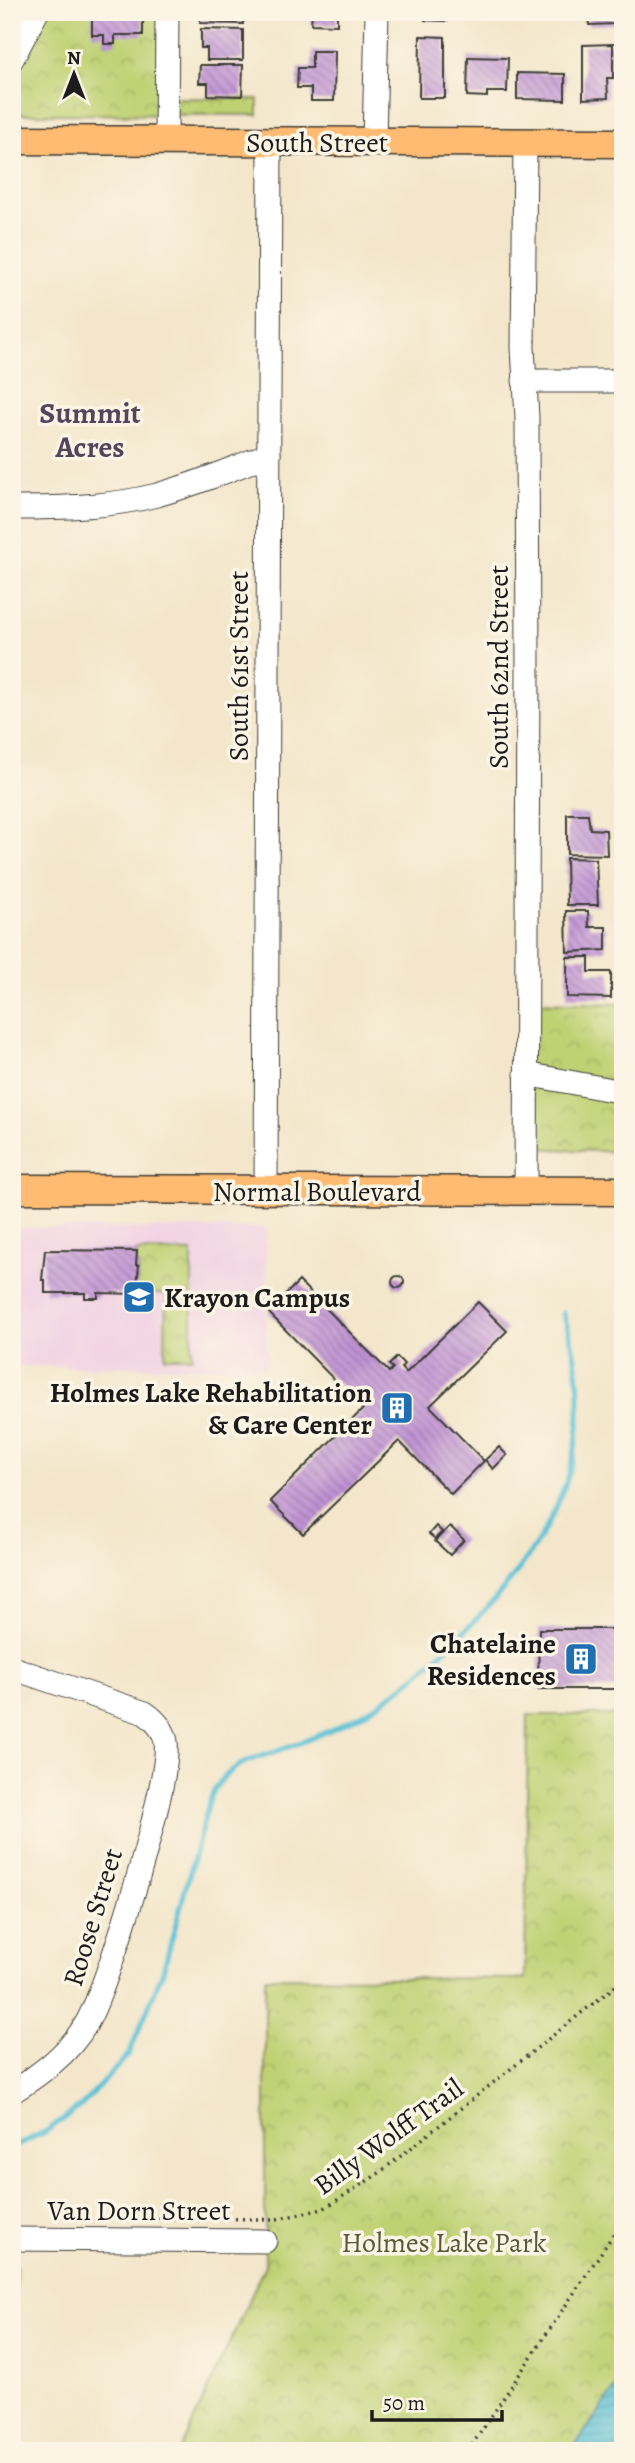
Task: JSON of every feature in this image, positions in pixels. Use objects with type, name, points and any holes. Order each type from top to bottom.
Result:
[{"type":"main road","name":"South Street","points":[[12,140],[623,143]]},
{"type":"main road","name":"Normal Boulevard","points":[[12,1189],[623,1191]]},
{"type":"street","points":[[12,59],[37,12]]},
{"type":"street","points":[[166,141],[167,12]]},
{"type":"street","points":[[374,142],[377,12]]},
{"type":"street","name":"South 61st Street","points":[[266,1191],[270,141]]},
{"type":"street","name":"South 62nd Street","points":[[525,143],[524,381],[528,640],[526,1192]]},
{"type":"street","points":[[524,381],[623,381]]},
{"type":"street","points":[[12,508],[69,508],[155,495],[197,483],[269,454]]},
{"type":"street","points":[[526,1073],[623,1091]]},
{"type":"street","name":"Roose Street","points":[[12,1668],[145,1713],[160,1727],[166,1745],[162,1785],[102,1992],[76,2039],[46,2068],[12,2092]]},
{"type":"street","name":"Van Dorn Street","points":[[12,2239],[265,2241]]},
{"type":"path","name":"Billy Wolff Trail","points":[[107,2218],[277,2219],[323,2209],[378,2174],[623,1980]]},
{"type":"path","points":[[468,2451],[623,2220]]},
{"type":"shaded area","name":"Krayon Campus","points":[[12,1228],[266,1228],[267,1368],[12,1366]]},
{"type":"green space","points":[[37,12],[167,12],[167,98],[258,99],[258,115],[12,114],[12,48]]},
{"type":"green space","points":[[526,1002],[623,1004],[623,1152],[526,1148]]},
{"type":"green space","points":[[137,1251],[192,1252],[192,1357],[165,1357],[166,1294],[136,1294],[139,1265],[136,1265]]},
{"type":"green space","name":"Holmes Lake Park","points":[[528,1715],[623,1715],[623,2451],[180,2451],[265,2265],[265,1977],[525,1979]]},
{"type":"green space","points":[[12,2266],[16,2266],[14,2451],[12,2451]]},
{"type":"water","points":[[623,2378],[623,2451],[571,2451]]},
{"type":"building","points":[[92,12],[143,12],[143,35],[115,35],[115,44],[104,44],[104,35],[92,35]]},
{"type":"building","points":[[200,12],[243,12],[243,24],[200,23]]},
{"type":"building","points":[[312,12],[337,12],[337,25],[311,24]]},
{"type":"building","points":[[425,12],[449,12],[448,21],[425,20]]},
{"type":"building","points":[[577,12],[613,12],[614,24],[589,25],[588,15],[577,15]]},
{"type":"building","points":[[201,29],[243,30],[243,60],[207,60],[207,48],[201,48]]},
{"type":"building","points":[[420,36],[445,37],[445,98],[419,98]]},
{"type":"building","points":[[613,44],[613,78],[607,78],[608,98],[583,99],[583,45]]},
{"type":"building","points":[[312,51],[335,51],[334,101],[311,101],[311,88],[297,88],[298,68],[312,68]]},
{"type":"building","points":[[468,57],[508,58],[507,92],[487,92],[487,97],[467,96]]},
{"type":"building","points":[[200,65],[243,65],[242,96],[208,95],[208,83],[199,83]]},
{"type":"building","points":[[517,73],[565,74],[565,100],[517,99]]},
{"type":"building","points":[[567,814],[588,814],[590,829],[606,830],[607,855],[567,854]]},
{"type":"building","points":[[566,858],[596,859],[598,905],[567,905]]},
{"type":"building","points":[[566,911],[588,911],[589,927],[606,927],[606,950],[567,952]]},
{"type":"building","points":[[567,957],[589,957],[589,972],[611,972],[611,998],[567,997]]},
{"type":"building","name":"Krayon Campus","points":[[45,1250],[137,1251],[136,1265],[139,1265],[136,1294],[98,1293],[98,1298],[85,1298],[85,1293],[45,1293],[45,1280],[42,1280]]},
{"type":"building","points":[[398,1276],[404,1282],[398,1288],[392,1282]]},
{"type":"building","name":"Holmes Lake Rehabilitation & Care Center","points":[[299,1281],[389,1372],[393,1368],[389,1365],[397,1357],[404,1364],[401,1368],[406,1373],[478,1302],[507,1331],[430,1406],[484,1461],[451,1494],[399,1441],[303,1534],[270,1501],[363,1409],[268,1312]]},
{"type":"building","points":[[499,1447],[507,1455],[493,1469],[485,1460]]},
{"type":"building","points":[[436,1526],[442,1532],[435,1539],[429,1534]]},
{"type":"building","points":[[450,1526],[464,1540],[450,1555],[435,1541]]},
{"type":"building","name":"Chatelaine Residences","points":[[539,1629],[623,1629],[623,1689],[538,1689]]},
{"type":"waterway","points":[[12,2148],[48,2130],[82,2105],[129,2054],[163,1971],[209,1802],[223,1778],[249,1761],[323,1734],[374,1708],[441,1653],[487,1608],[517,1572],[542,1534],[562,1495],[574,1453],[579,1409],[576,1362],[563,1313]]},
{"type":"place","name":"Krayon Campus","points":[[139,1297]]},
{"type":"place","name":"Holmes Lake Rehabilitation & Care Center","points":[[397,1408]]},
{"type":"place","name":"Chatelaine Residences","points":[[581,1659]]},
{"type":"district","name":"Summit Acres","points":[[90,430]]}]
